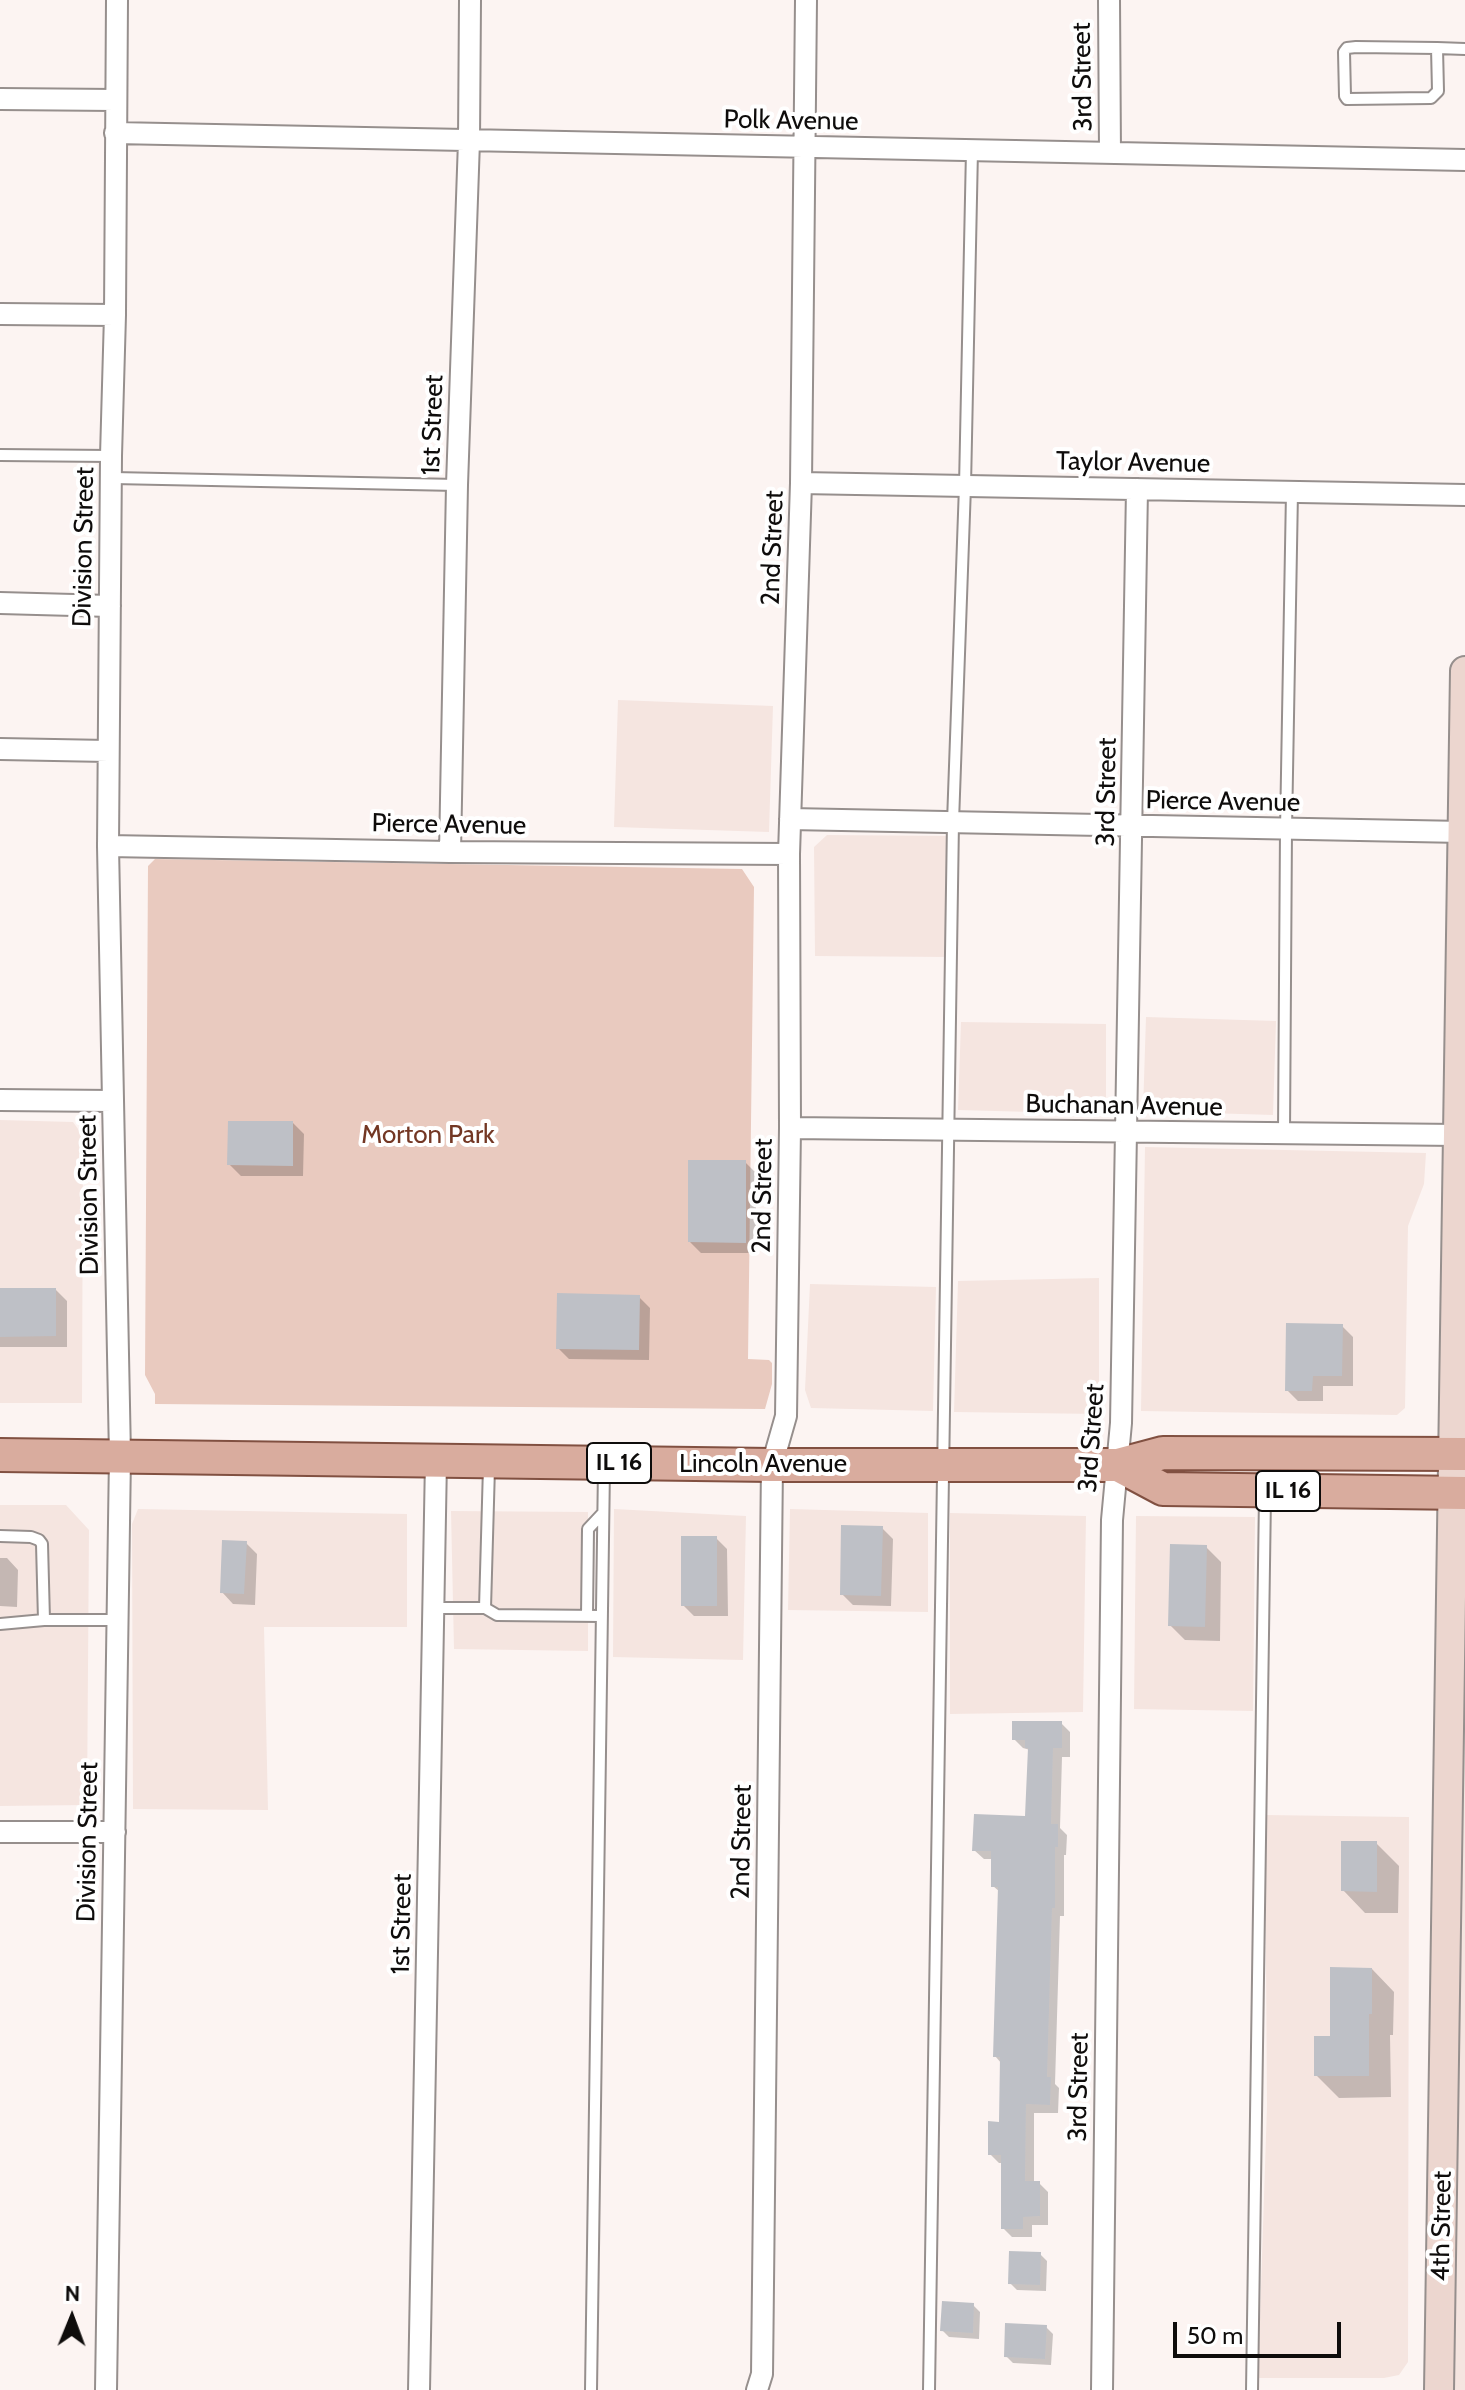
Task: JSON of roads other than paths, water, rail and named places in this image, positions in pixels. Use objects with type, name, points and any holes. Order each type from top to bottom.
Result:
[{"type":"main road","name":"Lincoln Avenue","points":[[120,1456],[772,1465],[1118,1465],[1163,1453],[1459,1454]]},
{"type":"main road","name":"IL 16","points":[[0,1455],[120,1456]]},
{"type":"main road","name":"Lincoln Avenue","points":[[1118,1465],[1163,1489],[1459,1492]]},
{"type":"street","name":"Division Street","points":[[106,2390],[120,1456],[108,846],[117,0]]},
{"type":"street","name":"1st Street","points":[[450,852],[470,0]]},
{"type":"street","name":"2nd Street","points":[[757,2390],[762,2374],[772,1465],[786,1416],[790,1128],[789,854],[801,483],[806,0]]},
{"type":"street","name":"3rd Street","points":[[1109,0],[1110,153]]},
{"type":"street","points":[[0,99],[115,100]]},
{"type":"street","name":"Polk Avenue","points":[[115,133],[1465,160]]},
{"type":"street","points":[[0,314],[115,315]]},
{"type":"street","name":"Taylor Avenue","points":[[801,483],[1465,495]]},
{"type":"street","name":"3rd Street","points":[[1102,2390],[1112,1520],[1118,1465],[1127,1132],[1137,489]]},
{"type":"street","points":[[0,603],[110,606]]},
{"type":"street","name":"4th Street","points":[[1439,2390],[1459,1492],[1458,1135],[1462,1033],[1465,671]]},
{"type":"street","points":[[0,749],[108,751]]},
{"type":"street","name":"Pierce Avenue","points":[[790,819],[1463,832]]},
{"type":"street","name":"Pierce Avenue","points":[[108,846],[789,854]]},
{"type":"street","points":[[0,1100],[113,1101]]},
{"type":"street","name":"Buchanan Avenue","points":[[790,1128],[1458,1135]]},
{"type":"street","name":"1st Street","points":[[419,2390],[436,1460]]},
{"type":"street","points":[[0,1832],[115,1832]]},
{"type":"lane","points":[[1437,48],[1438,91],[1431,98],[1347,99],[1345,96],[1344,52],[1347,48],[1437,48],[1465,49]]},
{"type":"lane","points":[[929,2390],[953,822],[965,486],[972,150]]},
{"type":"lane","points":[[0,455],[111,456]]},
{"type":"lane","points":[[113,478],[457,485]]},
{"type":"lane","points":[[1284,1133],[1292,492]]},
{"type":"lane","points":[[485,1608],[489,1461]]},
{"type":"lane","points":[[591,2390],[604,1463]]},
{"type":"lane","points":[[1252,2390],[1265,1490]]},
{"type":"lane","points":[[587,1616],[588,1529],[603,1513]]},
{"type":"lane","points":[[0,1536],[31,1537],[42,1544],[44,1620]]},
{"type":"lane","points":[[434,1608],[485,1608],[497,1615],[601,1616]]},
{"type":"lane","points":[[2,1623],[118,1620]]},
{"type":"park label","name":"Morton Park","points":[[428,1135]]}]
